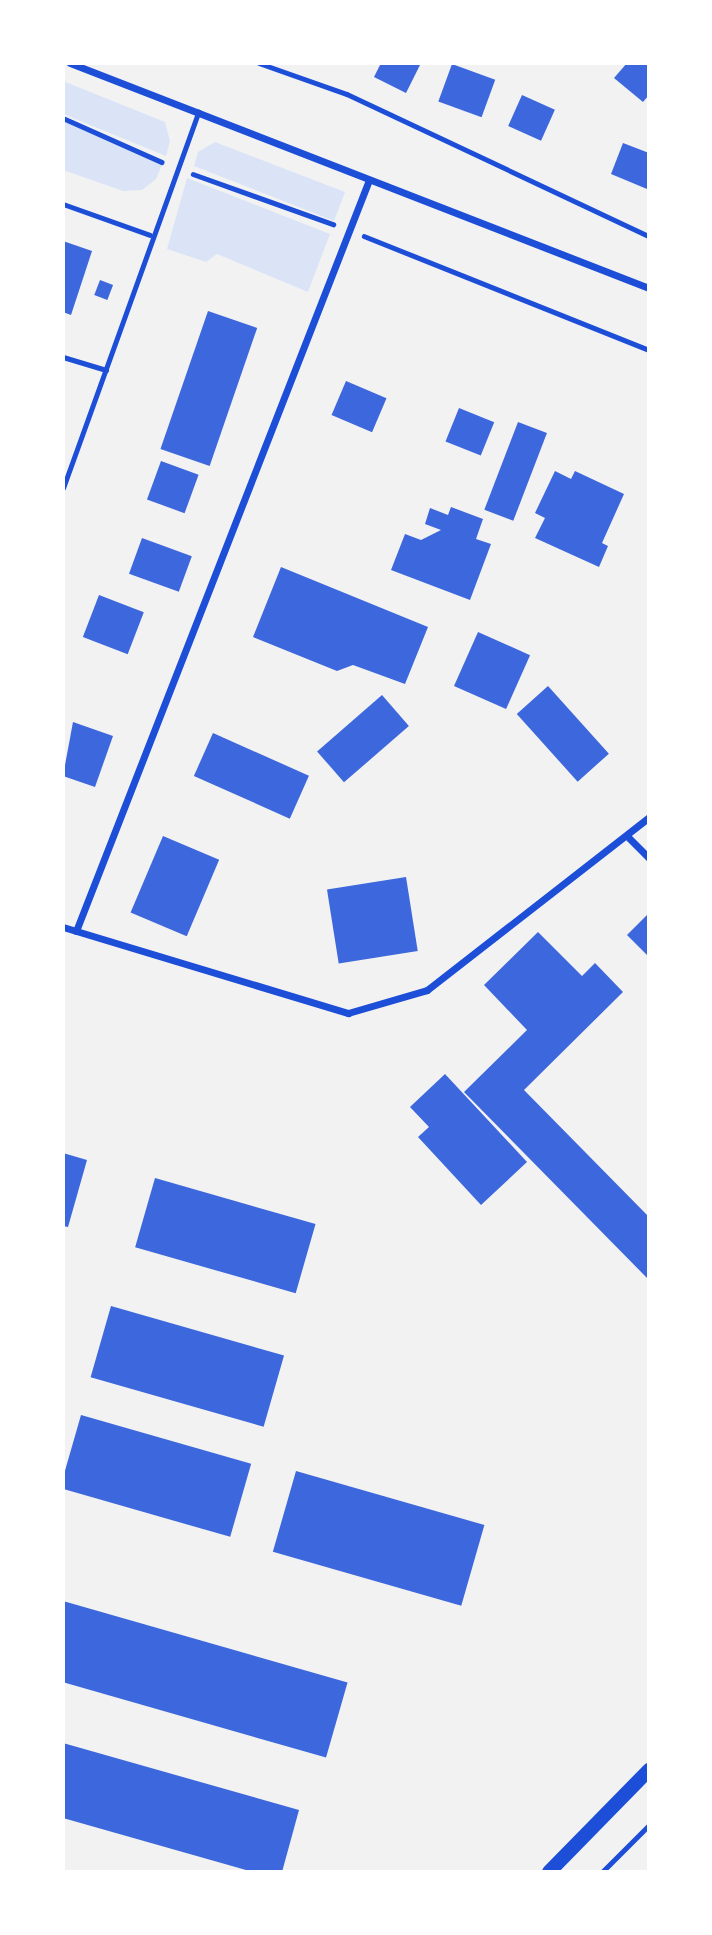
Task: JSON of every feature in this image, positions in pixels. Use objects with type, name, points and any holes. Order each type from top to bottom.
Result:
[{"type":"main road","points":[[549,1872],[649,1770]]},
{"type":"street","points":[[70,63],[649,288]]},
{"type":"street","points":[[76,931],[369,180]]},
{"type":"street","points":[[63,927],[348,1013],[427,990],[649,817]]},
{"type":"street","points":[[627,836],[649,858]]},
{"type":"lane","points":[[63,488],[106,370],[150,235],[198,112]]},
{"type":"lane","points":[[63,204],[150,235]]},
{"type":"lane","points":[[63,357],[106,370]]},
{"type":"path","points":[[259,63],[347,94],[649,236]]},
{"type":"path","points":[[602,1872],[649,1825]]},
{"type":"shaded area","points":[[63,81],[165,122],[170,141],[166,156],[63,114]]},
{"type":"shaded area","points":[[63,121],[162,165],[156,179],[142,190],[123,191],[63,170]]},
{"type":"shaded area","points":[[215,142],[345,192],[334,221],[194,166],[198,152]]},
{"type":"shaded area","points":[[187,178],[330,234],[308,292],[217,254],[206,262],[167,249]]},
{"type":"building","points":[[381,63],[421,63],[406,93],[374,77]]},
{"type":"building","points":[[627,63],[649,63],[649,95],[643,102],[614,78]]},
{"type":"building","points":[[452,64],[495,80],[482,117],[438,102]]},
{"type":"building","points":[[522,95],[555,110],[541,141],[508,126]]},
{"type":"building","points":[[623,143],[649,153],[647,189],[611,174]]},
{"type":"building","points":[[63,241],[92,251],[71,315],[63,312]]},
{"type":"building","points":[[100,280],[113,285],[107,300],[94,295]]},
{"type":"building","points":[[208,311],[257,328],[210,466],[160,449]]},
{"type":"building","points":[[346,381],[387,398],[372,432],[332,415]]},
{"type":"building","points":[[459,408],[494,422],[481,456],[446,441]]},
{"type":"building","points":[[518,422],[547,433],[513,521],[484,510]]},
{"type":"building","points":[[161,461],[199,475],[185,513],[147,500]]},
{"type":"building","points":[[555,471],[571,479],[575,471],[624,494],[602,543],[608,546],[599,567],[535,538],[545,518],[535,513]]},
{"type":"building","points":[[451,507],[483,519],[476,539],[491,544],[470,600],[391,570],[405,534],[421,540],[441,530],[425,524],[430,508],[448,515]]},
{"type":"building","points":[[142,538],[192,556],[179,592],[129,574]]},
{"type":"building","points":[[281,567],[428,627],[405,684],[353,665],[337,671],[253,637]]},
{"type":"building","points":[[99,595],[144,612],[128,654],[83,637]]},
{"type":"building","points":[[478,632],[530,655],[506,709],[454,686]]},
{"type":"building","points":[[548,686],[609,754],[578,782],[517,714]]},
{"type":"building","points":[[382,695],[409,726],[344,782],[317,751]]},
{"type":"building","points":[[73,722],[113,736],[95,787],[63,776]]},
{"type":"building","points":[[213,733],[309,776],[290,819],[194,776]]},
{"type":"building","points":[[163,836],[219,860],[187,936],[131,912]]},
{"type":"building","points":[[406,877],[418,951],[339,964],[327,890]]},
{"type":"building","points":[[647,915],[649,918],[649,957],[627,935]]},
{"type":"building","points":[[538,932],[582,976],[595,963],[623,992],[524,1090],[649,1217],[649,1280],[464,1092],[527,1030],[484,985]]},
{"type":"building","points":[[445,1074],[527,1162],[481,1205],[418,1137],[429,1127],[410,1107]]},
{"type":"building","points":[[63,1153],[87,1160],[68,1227],[63,1226]]},
{"type":"building","points":[[155,1178],[316,1224],[296,1293],[135,1247]]},
{"type":"building","points":[[111,1306],[284,1356],[264,1427],[91,1377]]},
{"type":"building","points":[[81,1415],[251,1464],[230,1537],[63,1489],[63,1478]]},
{"type":"building","points":[[296,1471],[484,1525],[461,1606],[273,1552]]},
{"type":"building","points":[[63,1601],[348,1683],[326,1758],[63,1682]]},
{"type":"building","points":[[63,1743],[299,1810],[282,1872],[253,1872],[63,1818]]}]
